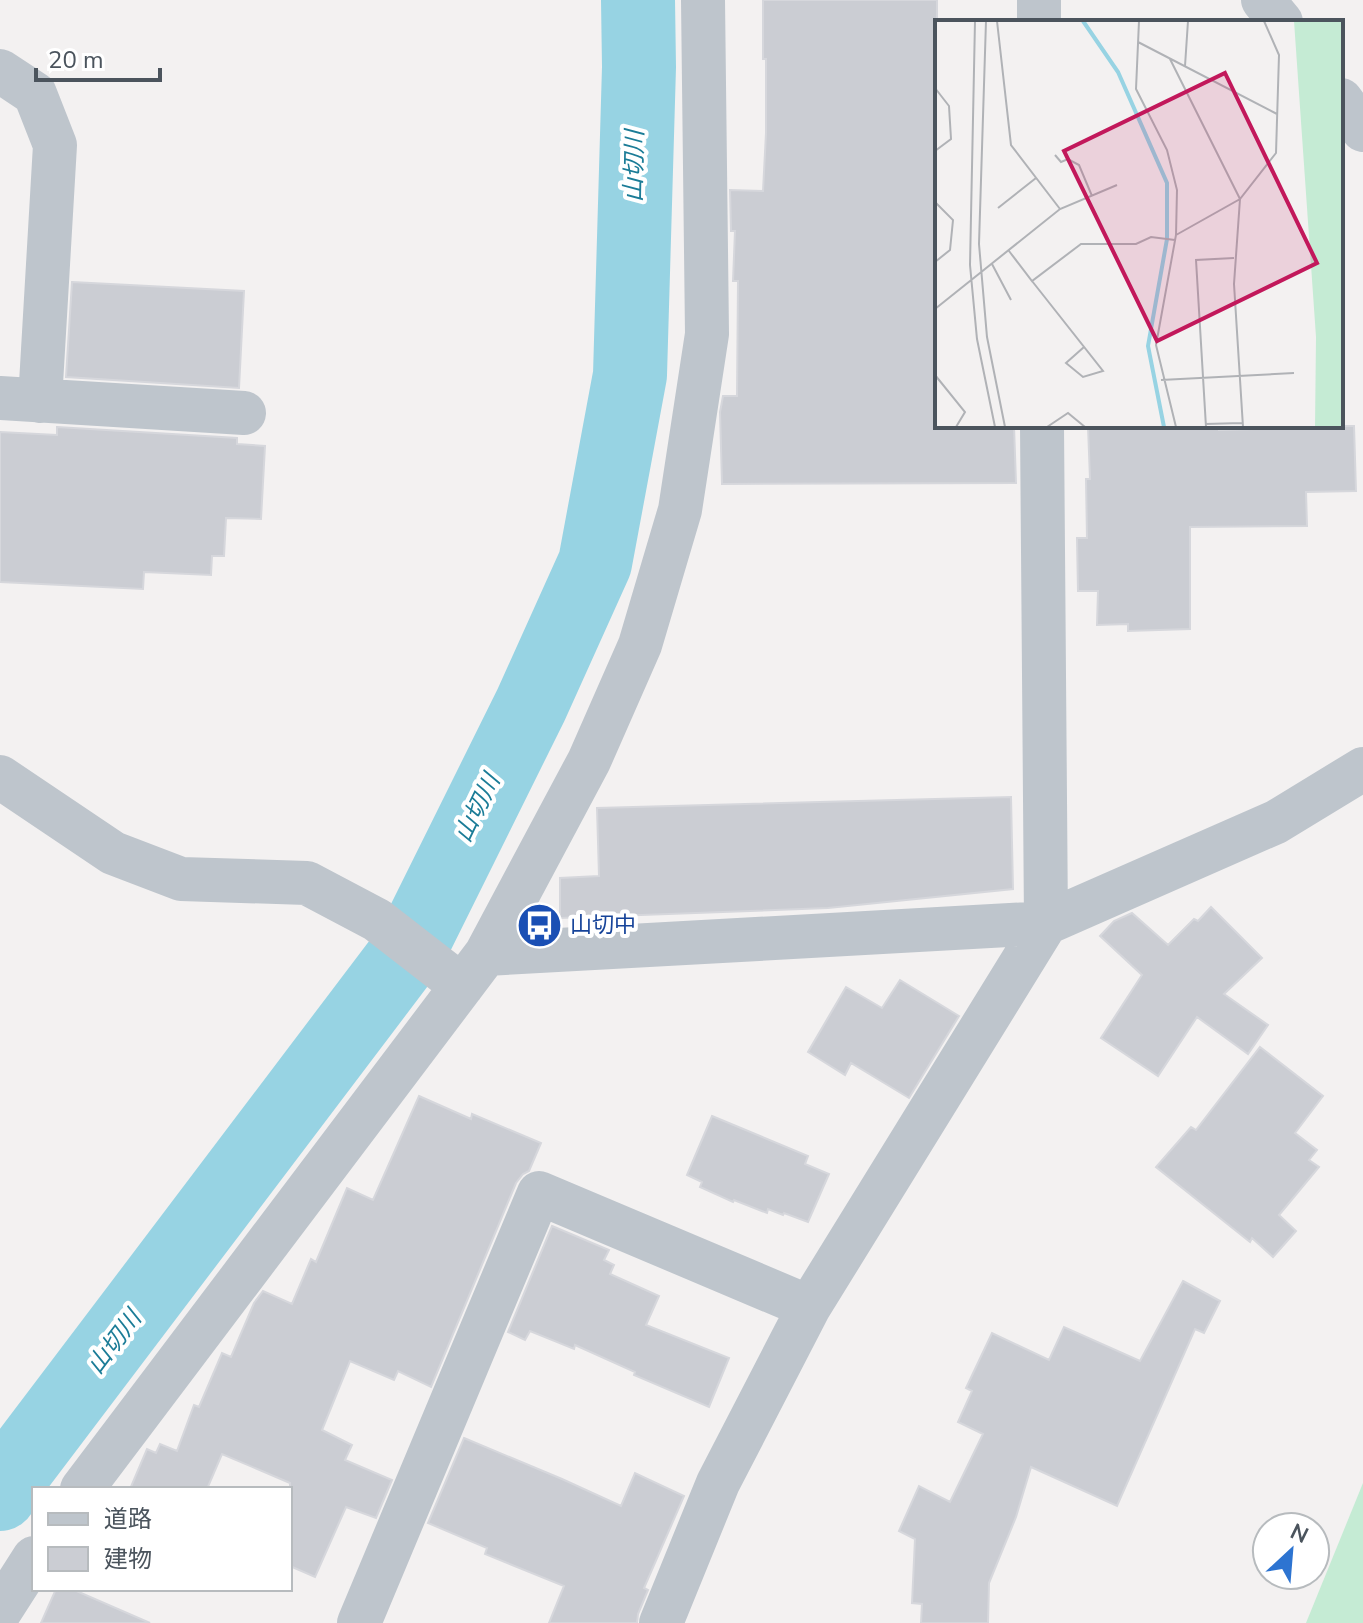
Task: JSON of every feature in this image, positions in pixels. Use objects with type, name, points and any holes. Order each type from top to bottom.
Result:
[{"type":"street","points":[[83,1487],[461,968],[589,761],[640,645],[680,510],[707,334],[703,0]]},
{"type":"street","points":[[1263,0],[1279,20]]},
{"type":"street","points":[[0,71],[35,94],[55,145],[20,400],[244,413]]},
{"type":"street","points":[[1343,103],[1363,130]]},
{"type":"street","points":[[661,1623],[718,1483],[809,1307],[1046,923],[1042,428]]},
{"type":"street","points":[[0,777],[113,853],[181,879],[307,883],[461,968],[1046,923],[1276,822],[1363,769]]},
{"type":"street","points":[[359,1623],[539,1193],[809,1307]]},
{"type":"street","points":[[0,1611],[32,1561]]},
{"type":"green space","points":[[1363,1483],[1363,1623],[1306,1623],[1319,1591],[1331,1591],[1331,1562]]},
{"type":"building","points":[[763,0],[937,0],[935,428],[1014,428],[1016,483],[722,484],[720,412],[723,396],[737,396],[738,281],[733,281],[735,231],[731,231],[730,190],[763,191],[766,59],[763,59]]},
{"type":"building","points":[[72,282],[244,291],[239,388],[66,377]]},
{"type":"building","points":[[1354,426],[1356,491],[1306,492],[1307,526],[1190,527],[1190,629],[1128,631],[1128,624],[1097,625],[1098,591],[1078,591],[1077,538],[1087,538],[1086,479],[1090,479],[1088,428],[1219,430]]},
{"type":"building","points":[[57,427],[237,438],[237,444],[265,446],[261,519],[226,518],[224,556],[212,556],[211,575],[144,572],[143,589],[0,582],[0,432],[57,435]]},
{"type":"building","points":[[1011,797],[1013,889],[828,908],[560,918],[560,878],[599,876],[597,808]]},
{"type":"building","points":[[1211,907],[1262,958],[1224,994],[1268,1025],[1248,1054],[1197,1017],[1158,1076],[1101,1038],[1142,975],[1100,936],[1114,921],[1132,913],[1168,945]]},
{"type":"building","points":[[900,980],[959,1016],[909,1098],[851,1063],[845,1075],[808,1052],[846,987],[882,1008]]},
{"type":"building","points":[[1260,1047],[1323,1096],[1295,1133],[1317,1150],[1309,1160],[1319,1167],[1279,1215],[1296,1231],[1273,1257],[1156,1167],[1191,1127],[1196,1130]]},
{"type":"building","points":[[419,1096],[471,1119],[472,1114],[541,1143],[529,1171],[516,1183],[431,1387],[398,1371],[394,1380],[350,1361],[322,1430],[352,1445],[345,1460],[392,1480],[376,1518],[346,1507],[315,1577],[292,1567],[290,1483],[222,1454],[208,1487],[131,1487],[147,1449],[156,1453],[160,1444],[177,1451],[194,1405],[199,1407],[222,1353],[231,1357],[254,1303],[263,1291],[292,1304],[311,1259],[316,1262],[347,1188],[373,1200]]},
{"type":"building","points":[[712,1116],[808,1156],[805,1164],[829,1174],[808,1222],[784,1213],[768,1209],[767,1213],[733,1202],[700,1187],[702,1182],[687,1175]]},
{"type":"building","points":[[552,1226],[609,1250],[604,1260],[614,1265],[610,1274],[659,1296],[646,1325],[729,1358],[709,1407],[634,1375],[635,1372],[575,1345],[574,1349],[530,1331],[525,1340],[508,1332]]},
{"type":"building","points":[[1183,1281],[1220,1301],[1204,1333],[1195,1329],[1117,1506],[1031,1467],[1016,1517],[989,1583],[988,1623],[921,1623],[922,1604],[912,1603],[915,1539],[899,1531],[919,1486],[950,1502],[983,1434],[958,1422],[972,1391],[966,1388],[992,1333],[1049,1360],[1064,1327],[1140,1361]]},
{"type":"building","points":[[464,1438],[621,1506],[635,1473],[684,1496],[644,1588],[648,1590],[637,1623],[549,1623],[564,1586],[485,1554],[487,1548],[428,1523]]},
{"type":"building","points":[[55,1591],[77,1591],[150,1623],[41,1623]]},
{"type":"waterway","name":"山切川","points":[[0,1494],[411,947],[531,705],[595,563],[630,375],[639,67],[638,0]]},
{"type":"place","name":"山切中","points":[[539,925]]}]
